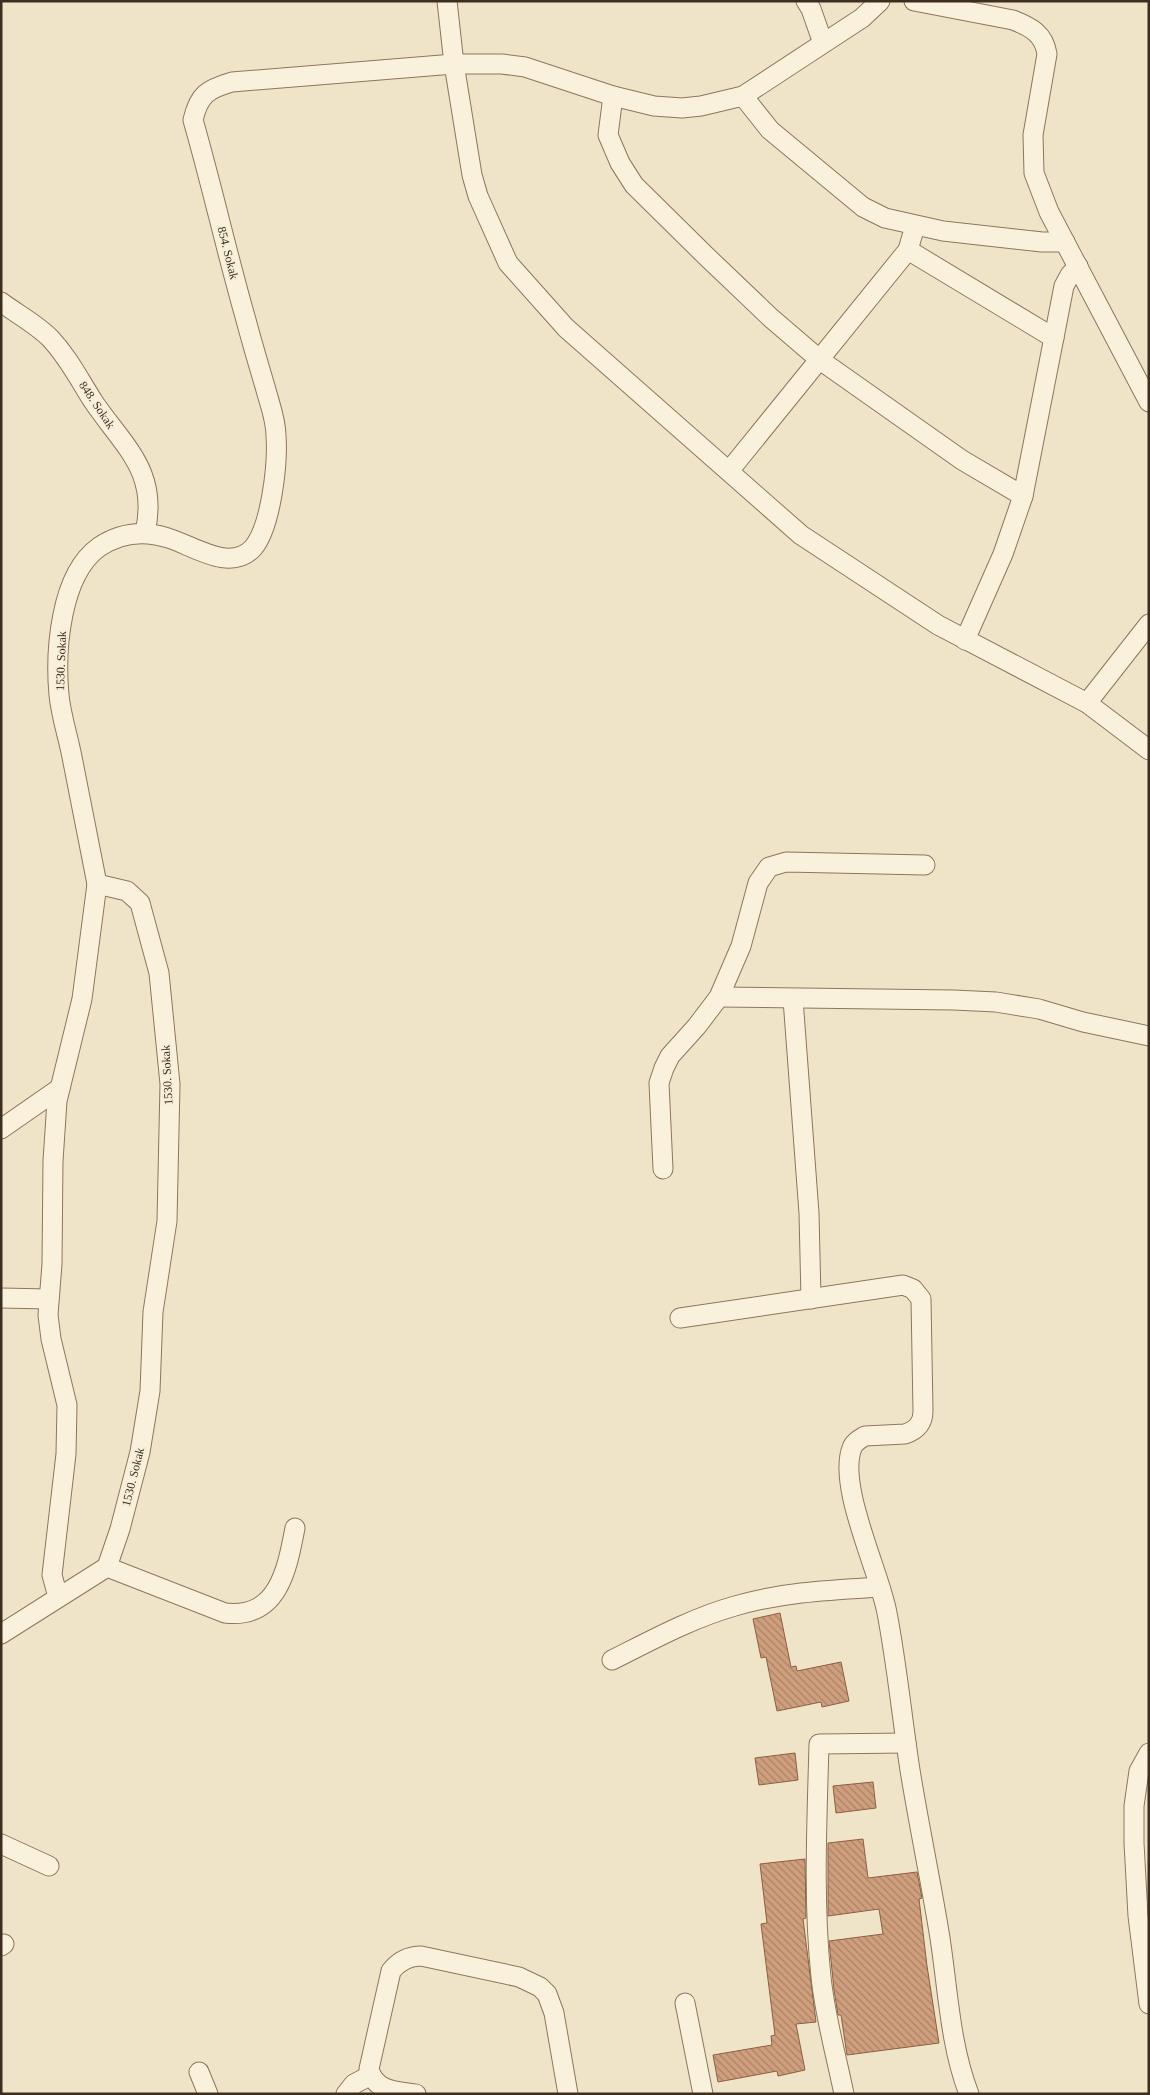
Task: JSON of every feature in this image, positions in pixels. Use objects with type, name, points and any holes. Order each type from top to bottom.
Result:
[{"type":"street","points":[[447,1],[454,64],[472,175],[478,196],[508,263],[566,328],[801,535],[938,625],[1087,703],[1149,750]]},
{"type":"street","points":[[806,1],[811,9],[823,44]]},
{"type":"street","name":"854. Sokak","points":[[145,533],[168,538],[209,555],[226,558],[240,556],[252,549],[265,526],[273,482],[276,437],[273,416],[245,320],[194,120],[197,104],[205,93],[215,87],[232,82],[454,64],[502,64],[525,67],[613,96],[654,106],[682,108],[743,96],[870,13],[880,1]]},
{"type":"street","points":[[914,1],[1013,20],[1028,25],[1039,34],[1045,45],[1046,54],[1033,135],[1034,173],[1049,212],[1149,402]]},
{"type":"street","points":[[613,96],[608,135],[620,163],[634,185],[765,312],[820,360],[962,460],[1023,496]]},
{"type":"street","points":[[743,96],[770,130],[863,207],[885,218],[915,226],[1005,239],[1065,242]]},
{"type":"street","points":[[729,471],[908,250],[915,226]]},
{"type":"street","points":[[908,250],[1054,338]]},
{"type":"street","points":[[965,640],[1003,554],[1023,496],[1064,286],[1078,266]]},
{"type":"street","name":"848. Sokak","points":[[1,302],[49,337],[107,421],[134,456],[148,493],[149,514],[145,533]]},
{"type":"street","name":"1530. Sokak","points":[[107,1567],[120,1528],[140,1452],[150,1392],[153,1312],[167,1221],[170,1084],[159,973],[140,903],[127,891],[97,884],[59,695],[60,654],[64,606],[78,570],[92,552],[110,540],[128,534],[145,533]]},
{"type":"street","points":[[1087,703],[1149,624]]},
{"type":"street","points":[[663,1169],[659,1083],[661,1075],[670,1056],[697,1026],[718,998],[741,946],[758,883],[769,867],[786,862],[925,865]]},
{"type":"street","points":[[58,1597],[52,1575],[66,1454],[67,1405],[51,1339],[48,1315],[52,1264],[53,1161],[57,1101],[82,999],[97,884]]},
{"type":"street","points":[[718,998],[996,1002],[1039,1009],[1082,1022],[1149,1036]]},
{"type":"street","points":[[793,999],[809,1214],[811,1299]]},
{"type":"street","points":[[1,1129],[60,1088]]},
{"type":"street","points":[[680,1318],[903,1285],[914,1289],[921,1299],[923,1411],[921,1423],[912,1432],[906,1434],[865,1436],[855,1443],[850,1454],[849,1480],[861,1529],[887,1612],[906,1743],[940,1938],[951,2020],[964,2082],[969,2094]]},
{"type":"street","points":[[1,1298],[49,1299]]},
{"type":"street","points":[[1,1634],[107,1567],[215,1610],[230,1614],[244,1613],[264,1606],[280,1584],[290,1555],[295,1528]]},
{"type":"street","points":[[612,1660],[693,1620],[736,1605],[788,1595],[880,1586]]},
{"type":"street","points":[[844,2094],[826,2006],[819,1954],[816,1851],[819,1744],[906,1743]]},
{"type":"street","points":[[1149,1753],[1134,1806],[1135,1880],[1149,2004]]},
{"type":"street","points":[[1,1844],[50,1866]]},
{"type":"street","points":[[416,2094],[382,2088],[373,2080],[370,2064],[391,1971],[406,1958],[421,1956],[520,1977],[540,1987],[552,2003],[568,2094]]},
{"type":"street","points":[[685,2003],[703,2094]]},
{"type":"street","points":[[199,2072],[208,2094]]},
{"type":"street","points":[[346,2094],[354,2084],[371,2075]]},
{"type":"building","points":[[780,1613],[791,1667],[796,1666],[797,1671],[841,1662],[849,1701],[822,1707],[821,1702],[777,1711],[766,1657],[761,1658],[753,1619]]},
{"type":"building","points":[[795,1753],[798,1780],[759,1785],[755,1758]]},
{"type":"building","points":[[873,1782],[876,1808],[836,1813],[833,1786]]},
{"type":"building","points":[[863,1839],[868,1878],[917,1872],[922,1898],[919,1899],[927,1966],[939,2043],[847,2055],[841,2015],[838,2015],[834,1990],[829,1941],[883,1934],[879,1909],[828,1916],[828,1843]]},
{"type":"building","points":[[805,1859],[806,1918],[803,1919],[816,2022],[796,2024],[805,2070],[778,2076],[777,2071],[718,2082],[713,2055],[772,2045],[771,2036],[775,2035],[761,1924],[767,1923],[760,1864]]}]
